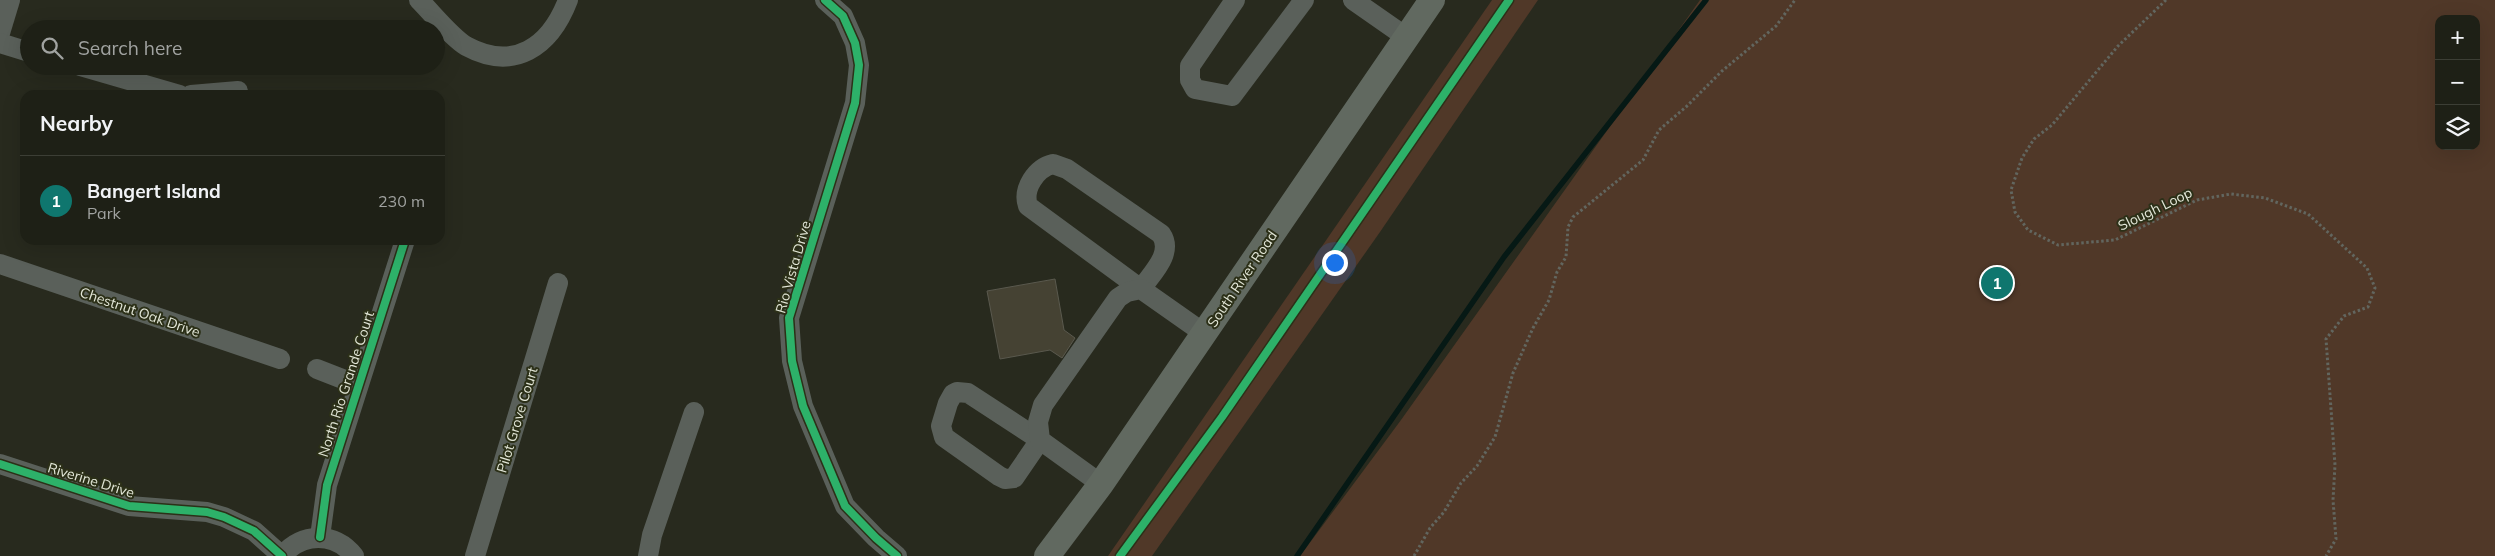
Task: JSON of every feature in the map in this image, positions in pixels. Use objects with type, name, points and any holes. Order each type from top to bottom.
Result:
[{"type":"main road","name":"South River Road","points":[[1048,556],[1101,484],[1432,0]]},
{"type":"street","points":[[0,33],[10,0]]},
{"type":"street","points":[[419,0],[439,20]]},
{"type":"street","points":[[445,25],[465,45],[492,57],[521,54],[546,39],[563,13],[568,0]]},
{"type":"street","name":"Rio Vista Drive","points":[[825,0],[844,16],[855,43],[860,65],[855,103],[789,318],[792,361],[803,406],[845,506],[876,538],[897,556]]},
{"type":"street","points":[[1235,0],[1190,66],[1190,80],[1195,89],[1232,96],[1304,0]]},
{"type":"street","points":[[1353,0],[1406,37]]},
{"type":"street","points":[[0,44],[20,50]]},
{"type":"street","points":[[111,75],[163,90]]},
{"type":"street","points":[[1101,484],[1040,440],[962,392],[953,394],[941,426],[944,437],[948,441],[1004,479],[1014,478],[1040,440],[1038,422],[1043,405],[1118,298],[1127,292],[1141,288],[1166,249],[1161,234],[1066,169],[1053,164],[1042,168],[1028,187],[1026,194],[1028,206],[1141,288],[1204,334]]},
{"type":"street","name":"North Rio Grande Court","points":[[320,538],[327,485],[403,245]]},
{"type":"street","name":"Chestnut Oak Drive","points":[[0,264],[280,359]]},
{"type":"street","name":"Pilot Grove Court","points":[[475,556],[558,283]]},
{"type":"street","points":[[317,369],[358,385]]},
{"type":"street","points":[[648,556],[652,535],[694,412]]},
{"type":"street","name":"Riverine Drive","points":[[0,464],[129,506],[207,512],[224,517],[254,531],[282,556]]},
{"type":"street","points":[[282,556],[296,543],[320,538],[342,545],[354,556]]},
{"type":"path","points":[[1414,556],[1430,528],[1444,512],[1461,483],[1477,466],[1495,437],[1513,373],[1533,328],[1549,300],[1557,272],[1566,257],[1568,227],[1573,217],[1643,160],[1659,130],[1688,106],[1722,71],[1776,26],[1795,0]]},
{"type":"shaded area","points":[[1492,0],[1538,0],[1380,232],[1152,556],[1108,556]]},
{"type":"shaded area","points":[[1700,0],[2495,0],[2495,556],[1300,556],[1401,420]]},
{"type":"building","points":[[1055,279],[1064,330],[1075,338],[1062,358],[1050,350],[1000,359],[987,291]]},
{"type":"waterway","points":[[1297,556],[1504,257],[1706,0]]},
{"type":"cycle path","points":[[825,0],[843,16],[855,43],[859,65],[855,103],[789,318],[792,361],[803,406],[845,506],[876,538],[897,556]]},
{"type":"cycle path","points":[[1120,556],[1222,417],[1509,0]]},
{"type":"cycle path","points":[[320,537],[327,485],[403,245]]},
{"type":"cycle path","points":[[0,464],[129,506],[207,512],[224,517],[254,531],[282,556]]},
{"type":"place","name":"Bangert Island","points":[[1997,283]]}]
